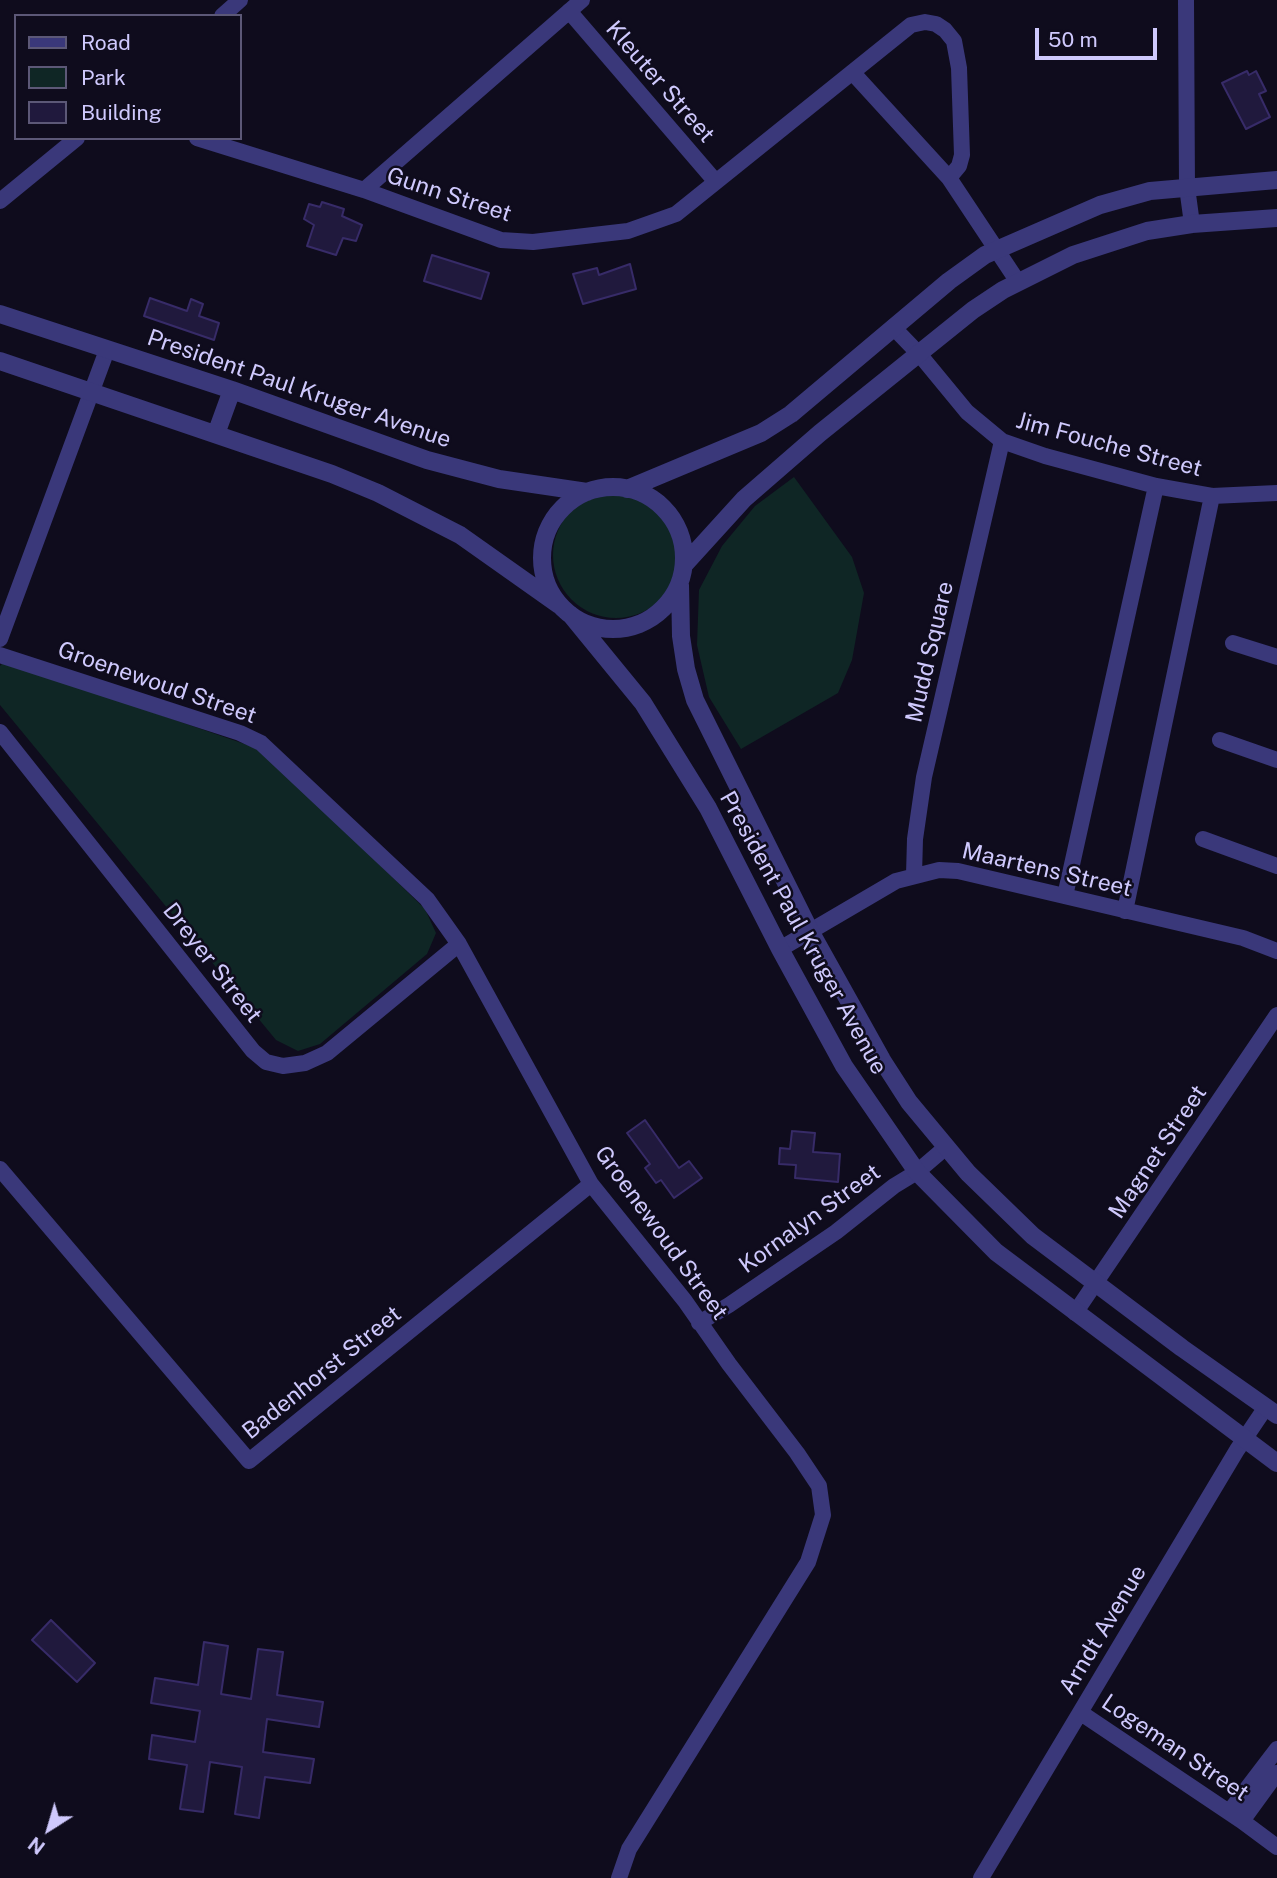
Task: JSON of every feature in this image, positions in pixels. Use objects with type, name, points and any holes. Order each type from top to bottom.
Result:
[{"type":"street","points":[[224,14],[240,0]]},
{"type":"street","points":[[363,190],[582,0]]},
{"type":"street","points":[[1186,0],[1187,187],[1192,224]]},
{"type":"street","name":"Kleuter Street","points":[[569,11],[716,182]]},
{"type":"street","name":"Gunn Street","points":[[203,140],[363,190],[501,240],[533,242],[628,230],[676,214],[911,25],[925,22],[936,24],[954,41],[959,68],[962,155],[960,166],[949,178]]},
{"type":"street","points":[[853,74],[949,178],[1018,282]]},
{"type":"street","points":[[0,201],[75,140]]},
{"type":"street","points":[[627,489],[761,433],[791,414],[949,281],[985,255],[1100,205],[1150,191],[1277,180]]},
{"type":"street","points":[[684,565],[744,499],[820,433],[973,310],[1018,282],[1073,255],[1147,231],[1192,224],[1277,218]]},
{"type":"street","name":"President Paul Kruger Avenue","points":[[0,314],[232,390],[427,460],[499,479],[587,492]]},
{"type":"street","name":"Jim Fouche Street","points":[[893,327],[967,412],[1002,441],[1045,456],[1156,486],[1212,496],[1277,493]]},
{"type":"street","points":[[0,639],[107,350]]},
{"type":"street","name":"President Paul Kruger Avenue","points":[[0,361],[378,493],[460,535],[565,610],[643,703],[708,808],[844,1066],[918,1172],[996,1252],[1277,1463]]},
{"type":"street","points":[[216,435],[232,390]]},
{"type":"street","name":"Mudd Square","points":[[914,875],[915,839],[924,777],[1002,441]]},
{"type":"street","points":[[1065,896],[1156,486]]},
{"type":"street","points":[[614,487],[637,491],[658,503],[673,520],[683,541],[684,565],[680,584],[666,607],[645,622],[620,629],[594,627],[565,610],[547,585],[542,564],[544,541],[553,520],[568,504],[587,492],[614,487]]},
{"type":"street","points":[[1125,911],[1212,496]]},
{"type":"street","name":"President Paul Kruger Avenue","points":[[680,584],[681,636],[686,669],[695,700],[810,931],[882,1060],[909,1102],[945,1147],[1033,1236],[1271,1411]]},
{"type":"street","points":[[1233,643],[1277,657]]},
{"type":"street","name":"Groenewoud Street","points":[[0,655],[240,733],[261,743],[427,900],[459,944],[591,1184],[685,1301],[819,1486],[823,1515],[808,1562],[629,1849],[619,1878]]},
{"type":"street","name":"Dreyer Street","points":[[0,732],[253,1051],[266,1062],[283,1066],[294,1065],[327,1053],[432,963],[459,944]]},
{"type":"street","points":[[1220,740],[1277,760]]},
{"type":"street","points":[[1203,839],[1277,866]]},
{"type":"street","name":"Maartens Street","points":[[780,948],[896,881],[939,870],[958,870],[1243,937],[1277,951]]},
{"type":"street","name":"Dreyer Street","points":[[432,963],[447,926]]},
{"type":"street","name":"Magnet Street","points":[[1075,1313],[1277,1015]]},
{"type":"street","name":"Kornalyn Street","points":[[699,1323],[836,1232],[894,1186],[918,1172],[945,1147]]},
{"type":"street","name":"Badenhorst Street","points":[[0,1168],[249,1461],[591,1184]]},
{"type":"street","name":"Arndt Avenue","points":[[981,1878],[1244,1440],[1271,1411]]},
{"type":"street","name":"Logeman Street","points":[[1081,1713],[1277,1847]]},
{"type":"street","points":[[1235,1816],[1277,1749]]},
{"type":"street","points":[[1235,1816],[1277,1773]]},
{"type":"green space","points":[[794,477],[852,557],[864,593],[852,660],[838,693],[741,749],[709,697],[697,645],[699,590],[722,546],[755,506]]},
{"type":"green space","points":[[616,492],[640,497],[660,511],[674,531],[679,555],[674,579],[660,599],[640,613],[616,618],[592,613],[572,599],[558,579],[553,555],[558,531],[572,511],[592,497]]},
{"type":"green space","points":[[4,661],[262,750],[425,909],[436,933],[427,954],[320,1044],[298,1051],[276,1040],[0,705],[0,666]]},
{"type":"building","points":[[1247,71],[1249,75],[1256,71],[1266,91],[1259,94],[1270,117],[1246,129],[1222,83]]},
{"type":"building","points":[[322,202],[344,209],[342,216],[362,225],[356,241],[343,238],[336,255],[307,246],[314,225],[304,219],[309,204],[320,207]]},
{"type":"building","points":[[432,255],[489,273],[481,299],[424,281]]},
{"type":"building","points":[[630,264],[636,289],[583,304],[573,274],[597,268],[599,275]]},
{"type":"building","points":[[150,298],[187,311],[191,299],[203,304],[199,316],[219,323],[214,340],[144,316]]},
{"type":"building","points":[[645,1120],[679,1168],[689,1161],[702,1178],[674,1198],[661,1180],[656,1183],[645,1168],[650,1164],[627,1133]]},
{"type":"building","points":[[792,1131],[815,1133],[813,1152],[840,1154],[838,1182],[795,1178],[796,1165],[779,1164],[780,1148],[790,1149]]},
{"type":"building","points":[[51,1620],[95,1663],[77,1682],[32,1640]]},
{"type":"building","points":[[204,1642],[228,1646],[221,1694],[251,1699],[258,1649],[283,1652],[277,1695],[323,1702],[319,1727],[267,1719],[263,1752],[314,1759],[310,1783],[265,1777],[259,1818],[235,1814],[242,1767],[210,1762],[203,1812],[180,1809],[187,1765],[149,1759],[152,1735],[195,1742],[200,1711],[151,1703],[155,1678],[198,1685]]}]
